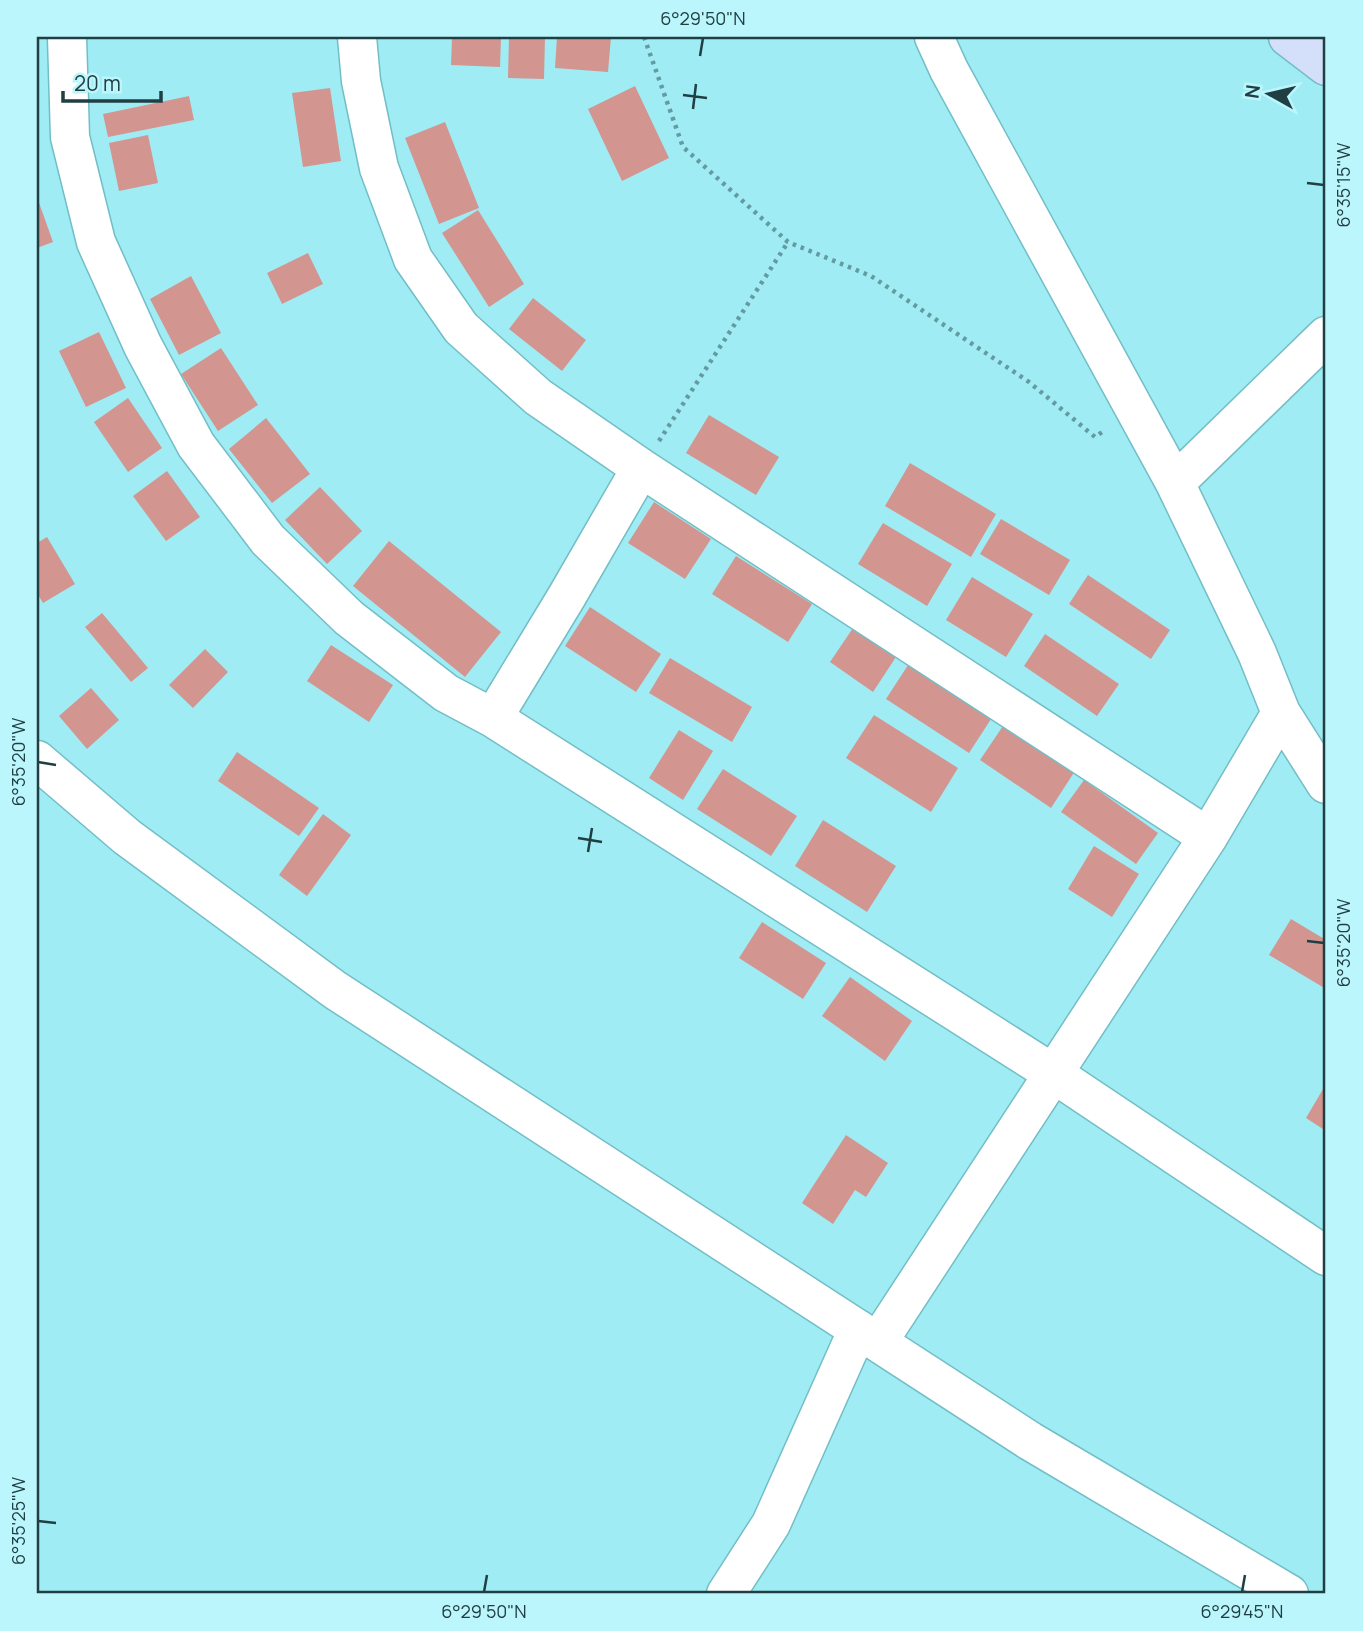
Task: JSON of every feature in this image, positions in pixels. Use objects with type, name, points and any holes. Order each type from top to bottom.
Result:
[{"type":"street","points":[[67,37],[69,138],[96,242],[143,346],[196,445],[268,540],[349,618],[446,693],[493,718],[1054,1074],[1326,1256]]},
{"type":"street","points":[[357,37],[361,81],[379,168],[413,259],[461,328],[538,397],[642,468],[1208,837]]},
{"type":"street","points":[[934,37],[948,70],[1175,483],[1257,653],[1281,713],[1326,784]]},
{"type":"street","points":[[1290,38],[1326,66]]},
{"type":"street","points":[[1175,483],[1326,336]]},
{"type":"street","points":[[493,718],[642,468]]},
{"type":"street","points":[[726,1594],[771,1524],[868,1336],[1054,1074],[1208,837],[1281,713]]},
{"type":"street","points":[[37,760],[127,837],[335,990],[1030,1441],[1289,1594]]},
{"type":"path","points":[[644,37],[683,147],[788,242],[871,276],[1029,382],[1095,437],[1136,412]]},
{"type":"path","points":[[642,468],[788,242]]},
{"type":"building","points":[[452,37],[501,37],[500,67],[451,65]]},
{"type":"building","points":[[509,37],[545,37],[544,79],[508,78]]},
{"type":"building","points":[[557,37],[611,37],[608,72],[555,68]]},
{"type":"building","points":[[635,86],[669,158],[622,181],[588,109]]},
{"type":"building","points":[[330,88],[341,161],[303,167],[292,93]]},
{"type":"building","points":[[189,96],[194,120],[108,137],[103,114]]},
{"type":"building","points":[[445,122],[479,208],[439,224],[405,138]]},
{"type":"building","points":[[148,135],[158,183],[119,191],[109,143]]},
{"type":"building","points":[[37,197],[53,242],[37,248]]},
{"type":"building","points":[[478,210],[524,284],[489,307],[442,233]]},
{"type":"building","points":[[308,253],[323,284],[282,304],[267,273]]},
{"type":"building","points":[[191,276],[221,333],[179,355],[150,299]]},
{"type":"building","points":[[533,298],[586,340],[562,371],[509,329]]},
{"type":"building","points":[[99,332],[126,388],[86,407],[59,351]]},
{"type":"building","points":[[221,348],[258,405],[218,431],[181,374]]},
{"type":"building","points":[[128,398],[162,448],[128,472],[94,422]]},
{"type":"building","points":[[709,415],[779,457],[756,495],[686,453]]},
{"type":"building","points":[[266,418],[310,474],[272,503],[229,449]]},
{"type":"building","points":[[910,463],[996,514],[971,557],[885,506]]},
{"type":"building","points":[[167,471],[200,517],[166,541],[133,496]]},
{"type":"building","points":[[320,487],[362,531],[327,564],[285,520]]},
{"type":"building","points":[[654,502],[711,539],[685,579],[628,543]]},
{"type":"building","points":[[1001,519],[1070,560],[1049,595],[980,554]]},
{"type":"building","points":[[883,523],[952,564],[927,606],[858,564]]},
{"type":"building","points":[[47,537],[75,584],[43,603],[37,593],[37,543]]},
{"type":"building","points":[[389,541],[501,632],[465,677],[353,586]]},
{"type":"building","points":[[736,556],[812,604],[788,642],[712,594]]},
{"type":"building","points":[[1088,575],[1170,630],[1151,659],[1069,604]]},
{"type":"building","points":[[972,577],[1033,614],[1006,657],[946,620]]},
{"type":"building","points":[[590,607],[661,654],[636,692],[565,646]]},
{"type":"building","points":[[102,613],[148,668],[131,682],[85,627]]},
{"type":"building","points":[[853,628],[896,657],[873,692],[830,662]]},
{"type":"building","points":[[1045,634],[1119,684],[1097,716],[1024,666]]},
{"type":"building","points":[[331,645],[393,685],[369,722],[307,681]]},
{"type":"building","points":[[205,649],[228,672],[193,708],[169,685]]},
{"type":"building","points":[[670,658],[752,707],[732,742],[649,693]]},
{"type":"building","points":[[910,662],[993,716],[969,753],[886,699]]},
{"type":"building","points":[[91,688],[119,720],[87,749],[59,716]]},
{"type":"building","points":[[874,715],[958,768],[931,812],[846,758]]},
{"type":"building","points":[[1005,723],[1075,771],[1051,808],[980,760]]},
{"type":"building","points":[[679,730],[713,751],[683,800],[649,778]]},
{"type":"building","points":[[237,752],[319,808],[299,836],[218,781]]},
{"type":"building","points":[[723,769],[797,816],[771,856],[697,809]]},
{"type":"building","points":[[1084,780],[1158,833],[1136,864],[1061,812]]},
{"type":"building","points":[[323,814],[351,835],[307,896],[279,875]]},
{"type":"building","points":[[823,820],[896,866],[867,912],[795,866]]},
{"type":"building","points":[[1094,846],[1139,874],[1112,917],[1068,889]]},
{"type":"building","points":[[1291,919],[1326,940],[1326,989],[1269,955]]},
{"type":"building","points":[[762,922],[826,963],[803,999],[739,958]]},
{"type":"building","points":[[850,977],[912,1021],[885,1061],[822,1016]]},
{"type":"building","points":[[1326,1084],[1326,1131],[1306,1118]]},
{"type":"building","points":[[846,1135],[888,1163],[866,1197],[855,1190],[833,1224],[802,1203]]}]
